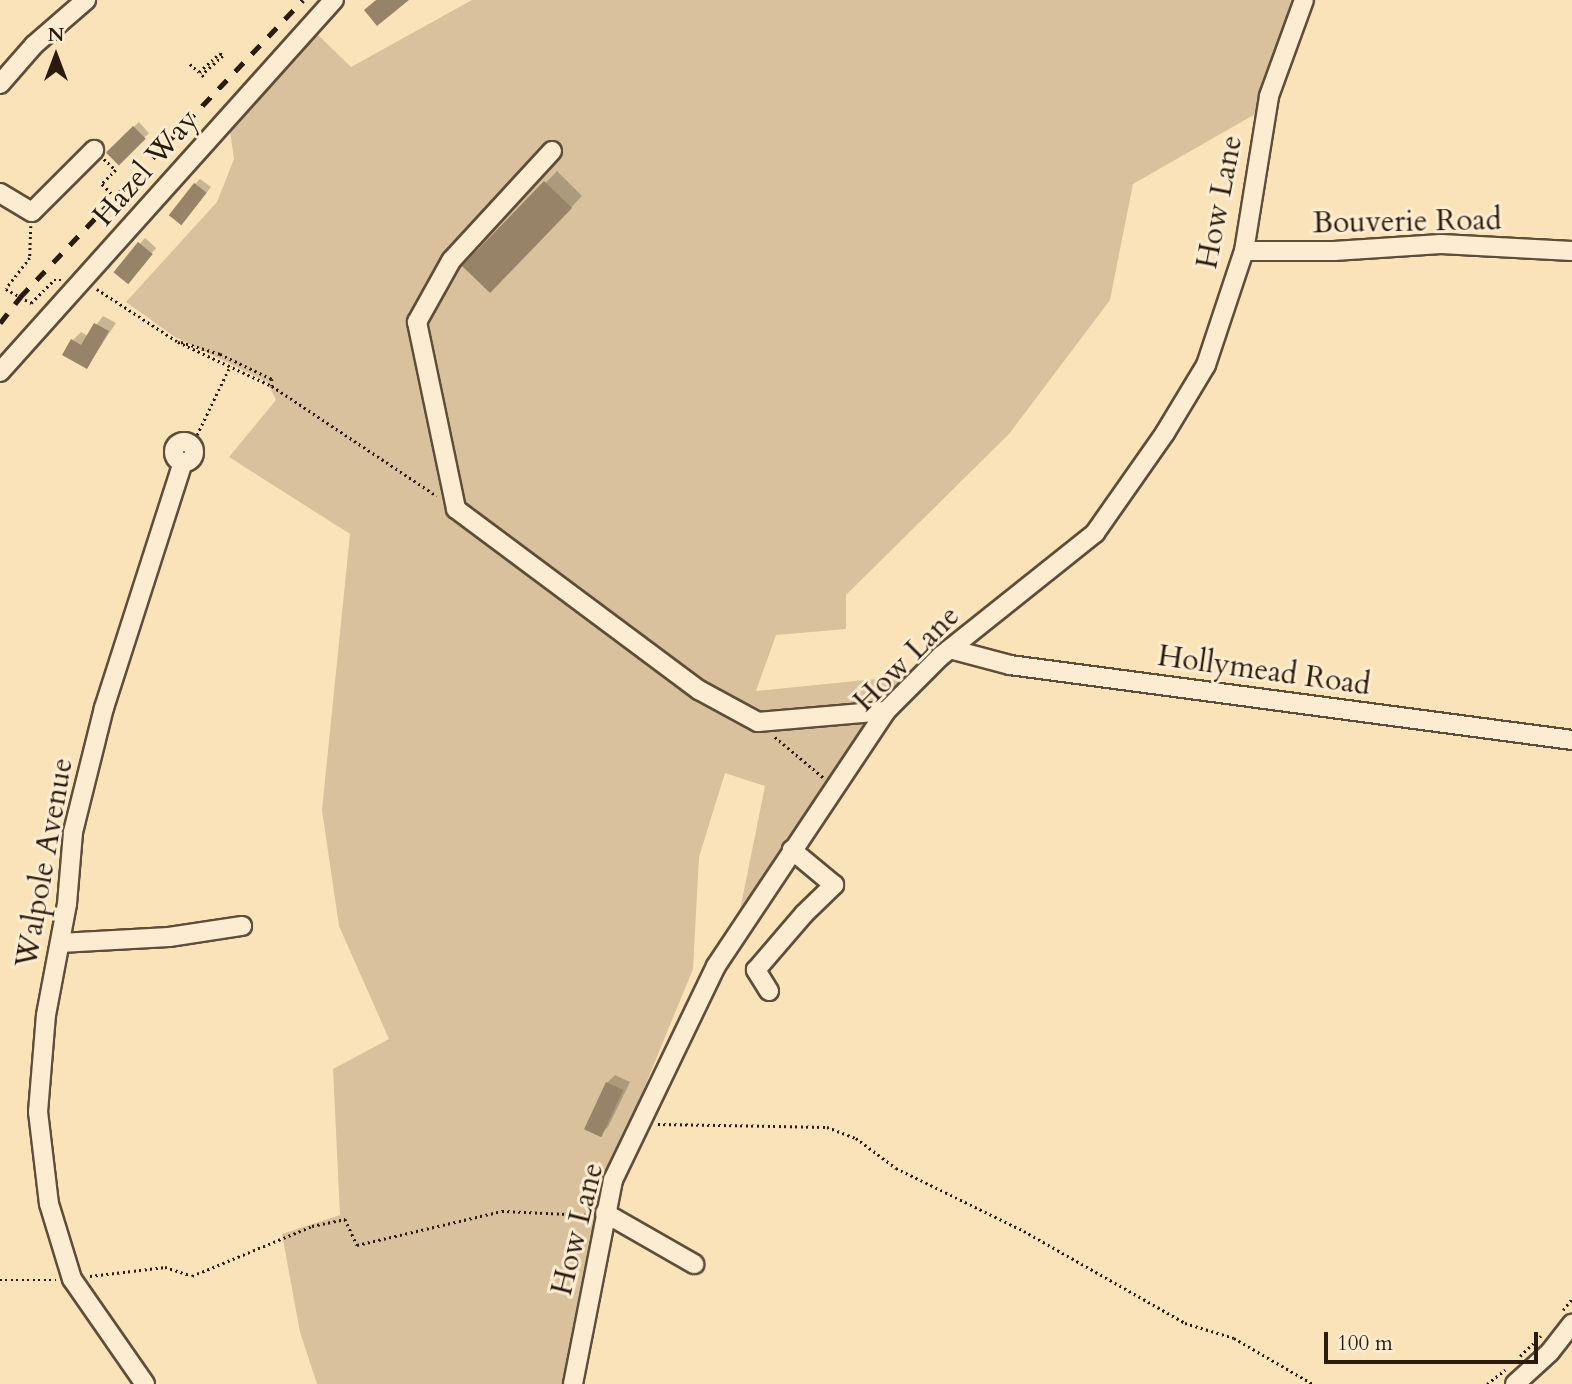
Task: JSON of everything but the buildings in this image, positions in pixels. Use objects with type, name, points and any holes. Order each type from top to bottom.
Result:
[{"type":"street","points":[[0,84],[34,45],[86,0]]},
{"type":"street","name":"Hazel Way","points":[[0,372],[334,0]]},
{"type":"street","name":"How Lane","points":[[573,1384],[613,1180],[716,966],[886,711],[950,649],[1095,533],[1166,433],[1206,365],[1244,251],[1269,96],[1304,0]]},
{"type":"street","points":[[36,208],[94,150]]},
{"type":"street","points":[[552,150],[451,261],[417,322],[456,509],[699,690],[758,722],[886,711]]},
{"type":"street","points":[[0,180],[36,208]]},
{"type":"street","points":[[0,193],[36,208]]},
{"type":"street","name":"Bouverie Road","points":[[1244,251],[1334,251],[1441,244],[1572,251]]},
{"type":"street","name":"Walpole Avenue","points":[[145,1384],[72,1279],[49,1204],[38,1112],[46,1015],[67,904],[73,832],[104,708],[183,463],[191,460],[195,453],[192,445]]},
{"type":"street","name":"Hollymead Road","points":[[950,649],[1010,665],[1572,740]]},
{"type":"street","points":[[769,991],[756,970],[804,914],[834,886],[792,850]]},
{"type":"street","points":[[60,943],[169,937],[242,926]]},
{"type":"street","points":[[605,1213],[694,1264]]},
{"type":"street","points":[[1511,1376],[1550,1352],[1564,1321]]},
{"type":"path","points":[[190,64],[199,72],[220,53],[223,56],[202,75],[205,77]]},
{"type":"path","points":[[116,170],[102,184],[122,203],[139,183]]},
{"type":"path","points":[[36,208],[30,258],[6,289],[31,303],[54,280],[83,280],[178,342],[272,386],[456,509]]},
{"type":"path","points":[[178,342],[193,344],[220,354],[272,379],[272,386]]},
{"type":"path","points":[[192,445],[230,366]]},
{"type":"path","points":[[758,722],[834,787]]},
{"type":"path","points":[[640,1123],[827,1127],[856,1138],[896,1168],[1024,1231],[1185,1323],[1234,1338],[1313,1384]]},
{"type":"path","points":[[0,1280],[72,1279],[166,1267],[192,1276],[312,1226],[345,1219],[357,1245],[502,1211],[605,1213]]},
{"type":"path","points":[[1564,1321],[1572,1299]]},
{"type":"path","points":[[1516,1360],[1549,1328]]},
{"type":"path","points":[[1487,1384],[1511,1376]]},
{"type":"shaded area","points":[[472,0],[1291,0],[1269,96],[1257,113],[1133,184],[1110,300],[1009,434],[846,595],[846,629],[776,635],[756,691],[924,674],[836,767],[737,925],[765,786],[725,773],[699,857],[693,969],[608,1176],[593,1235],[568,1384],[317,1384],[300,1332],[282,1234],[340,1215],[333,1069],[389,1039],[339,926],[322,810],[350,534],[229,457],[276,400],[267,382],[175,337],[126,302],[217,202],[234,159],[230,131],[316,33],[351,67]]},
{"type":"railway","points":[[0,323],[20,297],[303,0]]}]
